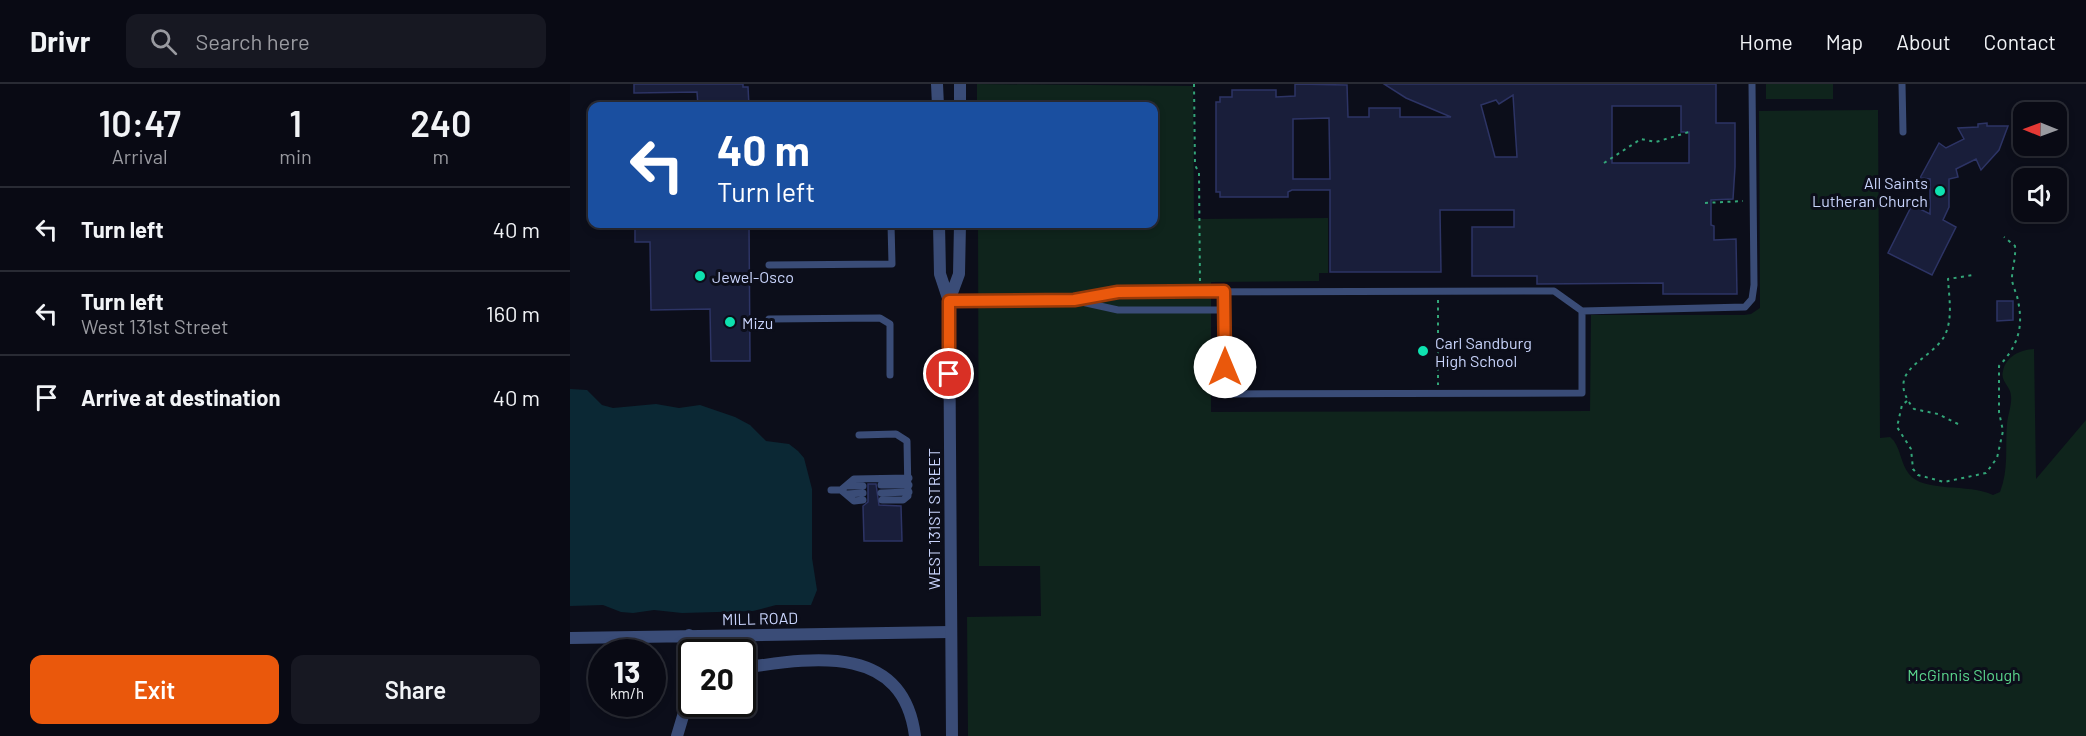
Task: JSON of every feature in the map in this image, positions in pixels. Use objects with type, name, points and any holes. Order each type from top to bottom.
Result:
[{"type":"street","points":[[938,84],[938,102]]},
{"type":"street","points":[[960,84],[960,102]]},
{"type":"street","name":"WEST 131ST STREET","points":[[939,228],[940,274],[949,301],[952,736]]},
{"type":"street","name":"WEST 131ST STREET","points":[[949,301],[959,274],[960,228]]},
{"type":"street","name":"MILL ROAD","points":[[570,638],[950,632]]},
{"type":"street","points":[[756,666],[828,660],[867,668],[895,684],[908,707],[915,736]]},
{"type":"street","points":[[677,736],[683,717]]},
{"type":"lane","points":[[949,301],[1074,300],[1118,292],[1554,291],[1582,311],[1731,309],[1749,304],[1754,285],[1752,84]]},
{"type":"lane","points":[[1902,84],[1903,132]]},
{"type":"lane","points":[[769,265],[892,264],[891,228]]},
{"type":"lane","points":[[1224,291],[1225,394],[1582,393],[1582,311]]},
{"type":"lane","points":[[1074,300],[1118,310],[1224,310]]},
{"type":"lane","points":[[769,319],[880,318],[890,324],[890,375]]},
{"type":"lane","points":[[859,435],[896,434],[905,437],[909,450],[909,485],[903,500],[881,493],[909,485]]},
{"type":"lane","points":[[845,490],[854,479],[909,485]]},
{"type":"lane","points":[[831,490],[845,490],[863,493],[854,501],[845,490]]},
{"type":"path","points":[[1194,84],[1195,165],[1199,173],[1200,292]]},
{"type":"path","points":[[1604,163],[1641,139],[1656,142],[1689,132]]},
{"type":"path","points":[[1705,202],[1743,202],[1743,190]]},
{"type":"path","points":[[1907,401],[1902,405],[1897,427],[1911,449],[1913,469],[1918,475],[1944,482],[1986,473],[1992,468],[2003,431],[1999,412],[2000,366],[2014,348],[2020,334],[2019,303],[2012,280],[2017,261],[2015,246],[2004,237]]},
{"type":"path","points":[[1958,424],[1938,414],[1914,410],[1907,401],[1904,378],[1912,366],[1945,335],[1950,318],[1948,279],[1973,275]]},
{"type":"path","points":[[1438,291],[1438,394]]},
{"type":"green space","name":"Carl Sandburg High School","points":[[977,84],[1193,86],[1194,219],[1328,218],[1328,273],[1319,273],[1319,281],[1211,282],[1211,412],[1590,411],[1591,315],[1744,315],[1751,314],[1760,308],[1759,111],[1878,110],[1880,438],[1890,437],[1894,441],[1906,470],[1916,480],[1935,486],[1972,489],[1993,495],[2000,492],[2006,466],[2007,424],[2011,399],[2011,393],[2002,375],[2010,358],[2034,349],[2036,479],[2086,420],[2086,736],[968,736],[967,617],[1041,616],[1040,566],[979,566],[978,228],[1158,228],[1158,102],[977,102]]},
{"type":"green space","points":[[1766,84],[1833,84],[1833,99],[1766,99]]},
{"type":"water","points":[[570,389],[587,390],[602,405],[613,408],[656,404],[679,408],[700,405],[735,417],[750,425],[766,441],[789,444],[798,451],[804,458],[812,489],[812,558],[817,590],[811,605],[776,605],[753,611],[682,613],[654,610],[621,612],[603,605],[570,606]]},
{"type":"building","points":[[634,84],[743,84],[743,87],[748,87],[749,102],[698,102],[697,92],[634,93]]},
{"type":"building","name":"Carl Sandburg High School","points":[[1295,84],[1347,85],[1348,117],[1369,117],[1369,108],[1400,108],[1400,117],[1451,117],[1406,98],[1384,84],[1716,84],[1716,123],[1735,123],[1735,167],[1733,199],[1711,200],[1711,225],[1714,226],[1714,240],[1736,239],[1737,294],[1663,294],[1663,283],[1537,284],[1537,276],[1472,276],[1472,227],[1514,227],[1514,210],[1440,210],[1441,272],[1330,272],[1330,190],[1292,190],[1288,192],[1288,197],[1220,197],[1220,192],[1216,192],[1216,102],[1220,102],[1220,97],[1232,97],[1232,90],[1276,90],[1276,97],[1295,96]],"holes":[[[1513,95],[1517,157],[1495,157],[1481,105],[1496,100],[1499,104]],[[1612,106],[1681,106],[1681,132],[1689,132],[1689,163],[1612,163]],[[1329,118],[1330,179],[1293,179],[1293,119]]]},
{"type":"building","name":"All Saints Lutheran Church","points":[[1987,123],[1987,126],[2008,126],[1999,150],[1981,170],[1976,159],[1956,169],[1958,177],[1949,179],[1949,207],[1943,220],[1956,227],[1932,275],[1888,253],[1912,205],[1930,214],[1930,179],[1920,178],[1939,143],[1946,148],[1964,139],[1958,128],[1978,127],[1978,124]]},
{"type":"building","name":"Jewel-Osco","points":[[635,228],[749,228],[750,361],[711,361],[710,309],[651,310],[650,242],[635,242]]},
{"type":"building","points":[[1997,301],[2013,301],[2013,320],[1997,321]]},
{"type":"building","points":[[868,484],[876,484],[879,505],[901,506],[902,541],[864,541],[863,506],[868,502]]},
{"type":"place","name":"All Saints Lutheran Church","points":[[1940,191]]},
{"type":"place","name":"Jewel-Osco","points":[[700,276]]},
{"type":"place","name":"Mizu","points":[[730,322]]},
{"type":"place","name":"Carl Sandburg High School","points":[[1423,351]]},
{"type":"route","points":[[949,374],[949,301],[1074,300],[1118,292],[1224,291],[1225,367]]},
{"type":"park label","name":"McGinnis Slough","points":[[1964,674]]}]
